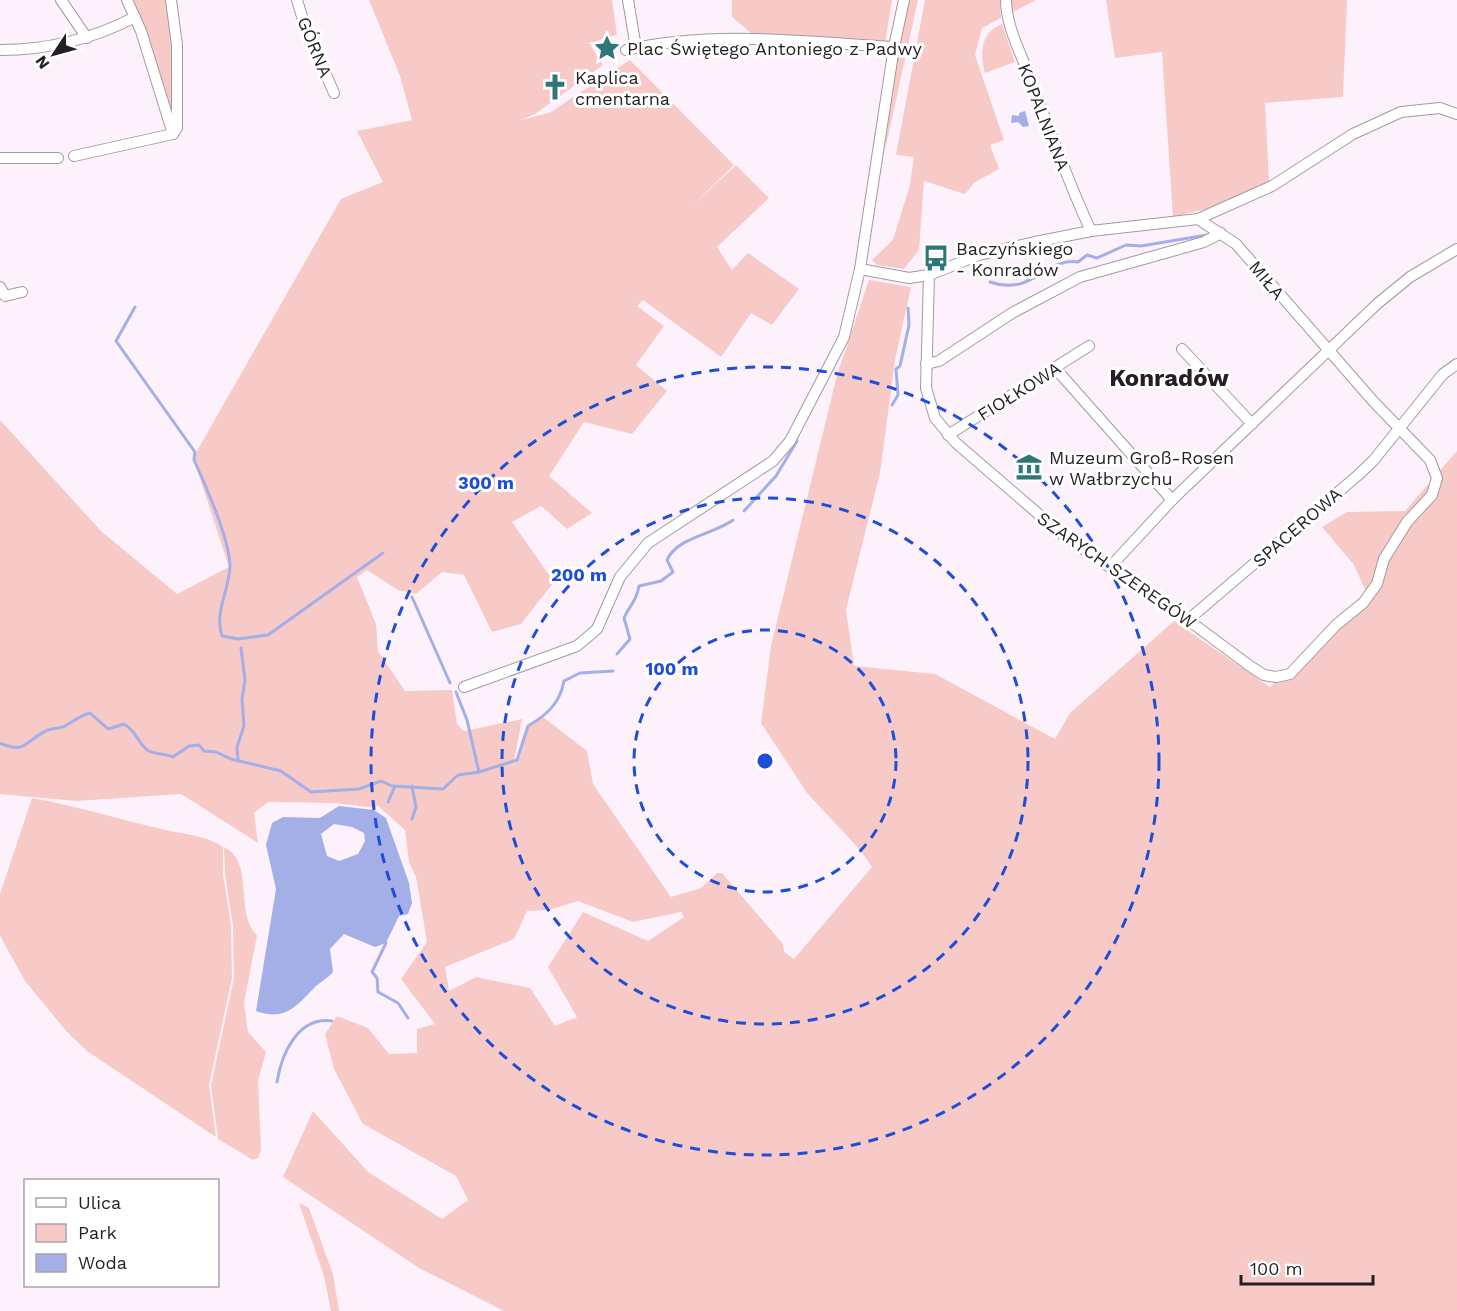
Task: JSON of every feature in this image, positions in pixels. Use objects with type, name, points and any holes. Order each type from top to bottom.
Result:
[{"type":"street","points":[[62,0],[87,38]]},
{"type":"street","points":[[128,0],[173,134]]},
{"type":"street","points":[[74,156],[173,134],[177,128],[177,45],[171,0]]},
{"type":"street","name":"GÓRNA","points":[[297,0],[304,23],[334,93]]},
{"type":"street","points":[[628,0],[631,49],[705,40],[747,39],[894,47]]},
{"type":"street","points":[[464,687],[578,646],[597,629],[620,577],[648,543],[773,462],[790,441],[844,337],[860,269],[894,47],[904,0]]},
{"type":"street","name":"KOPALNIANA","points":[[1006,0],[1007,15],[1021,54],[1072,189],[1091,231]]},
{"type":"street","points":[[0,51],[40,48],[87,38],[135,17]]},
{"type":"street","points":[[860,269],[909,278],[929,275],[979,255],[1091,231],[1198,219],[1272,186],[1353,134],[1401,112],[1440,108],[1457,114]]},
{"type":"street","points":[[0,158],[58,158]]},
{"type":"street","name":"MIŁA","points":[[1198,219],[1236,244],[1399,427]]},
{"type":"street","points":[[926,364],[939,362],[1012,313],[1080,277],[1204,242],[1221,233]]},
{"type":"street","points":[[1110,567],[1172,500],[1377,304],[1410,277],[1457,249]]},
{"type":"street","name":"SZARYCH SZEREGÓW","points":[[929,275],[926,388],[935,418],[948,435],[965,453],[1050,525],[1257,670],[1276,677],[1290,675],[1336,626],[1364,603],[1377,584],[1383,559],[1407,522],[1436,487],[1437,478],[1430,460],[1399,427]]},
{"type":"street","points":[[0,287],[5,296],[22,292]]},
{"type":"street","name":"FIOŁKOWA","points":[[948,435],[1089,346]]},
{"type":"street","points":[[1182,349],[1252,424]]},
{"type":"street","name":"SPACEROWA","points":[[1188,620],[1357,476],[1373,460],[1443,374],[1457,364]]},
{"type":"street","points":[[1055,368],[1172,500]]},
{"type":"green space","points":[[133,0],[166,0],[174,52],[173,125],[148,35]]},
{"type":"green space","points":[[369,0],[612,0],[617,35],[603,38],[591,46],[603,65],[535,114],[521,120],[549,113],[630,60],[734,165],[691,207],[736,165],[769,198],[717,247],[732,270],[748,253],[799,289],[772,325],[751,313],[721,357],[643,300],[637,306],[664,326],[636,365],[667,391],[632,434],[584,422],[549,476],[592,513],[567,529],[541,506],[512,522],[554,582],[521,624],[492,632],[464,575],[442,572],[416,594],[398,590],[367,570],[357,577],[376,624],[378,651],[405,691],[452,690],[457,724],[464,731],[522,719],[513,767],[528,726],[543,717],[587,751],[593,784],[671,897],[701,888],[717,873],[722,873],[783,944],[784,952],[794,959],[872,867],[861,851],[807,793],[761,723],[771,646],[837,375],[869,280],[911,287],[895,360],[880,473],[846,610],[854,666],[935,674],[1055,739],[1070,713],[1174,621],[1270,687],[1368,596],[1354,565],[1322,527],[1347,512],[1405,511],[1457,451],[1457,1311],[504,1311],[419,1268],[283,1177],[313,1111],[368,1172],[442,1219],[468,1200],[456,1176],[363,1124],[334,1069],[325,1034],[337,1016],[368,1028],[389,1054],[417,1053],[417,1029],[435,1024],[401,979],[427,942],[416,877],[409,862],[405,830],[377,805],[376,808],[335,803],[268,802],[254,813],[258,843],[181,794],[76,801],[0,794],[0,420],[101,531],[177,594],[229,567],[194,460],[198,449],[341,199],[383,182],[357,131],[412,120],[400,76]],"holes":[[[578,901],[633,922],[681,912],[684,917],[648,941],[583,912],[548,967],[577,1017],[555,1026],[530,988],[476,977],[449,991],[445,967],[514,939],[527,911],[549,910]]]},
{"type":"green space","points":[[732,0],[892,0],[885,43],[756,37],[732,17]]},
{"type":"green space","points":[[908,0],[918,0],[885,150],[890,102]]},
{"type":"green space","points":[[925,0],[1000,0],[1001,18],[982,28],[975,55],[1004,140],[990,145],[999,169],[975,182],[965,194],[924,181],[919,250],[904,269],[877,265],[872,260],[893,240],[910,185],[914,157],[896,155]]},
{"type":"green space","points":[[1011,0],[1036,0],[1013,12]]},
{"type":"green space","points":[[1106,0],[1347,0],[1343,97],[1265,103],[1269,181],[1226,204],[1173,217],[1162,52],[1115,58]]},
{"type":"green space","points":[[1002,24],[1015,62],[985,73],[982,58],[983,44],[990,32]]},
{"type":"green space","points":[[32,798],[203,838],[223,847],[223,874],[231,925],[232,978],[209,1085],[216,1137],[87,1051],[67,1032],[25,981],[4,943],[0,935],[0,894]]},
{"type":"green space","points":[[224,847],[233,854],[239,864],[246,914],[257,935],[244,1003],[248,1032],[266,1052],[258,1081],[261,1150],[258,1158],[253,1160],[218,1139],[211,1085],[234,978],[233,926],[225,874]]},
{"type":"green space","points":[[299,1203],[309,1208],[333,1274],[339,1311],[331,1311],[324,1276]]},
{"type":"water","points":[[1025,111],[1029,126],[1023,127],[1018,122],[1011,123],[1012,115],[1019,116],[1019,113]]},
{"type":"water","points":[[339,806],[374,810],[386,818],[409,883],[412,903],[408,914],[399,916],[386,943],[375,947],[344,934],[330,949],[333,972],[288,1011],[266,1014],[256,1011],[276,889],[266,845],[272,823],[283,817],[320,818]],"holes":[[[334,824],[352,827],[364,833],[365,841],[358,854],[339,861],[327,856],[321,834]]]},
{"type":"waterway","points":[[990,282],[1005,285],[1017,284],[1028,281],[1057,265],[1078,262],[1087,255],[1097,258],[1126,245],[1141,246],[1207,235]]},
{"type":"waterway","points":[[135,307],[116,341],[195,452],[194,460],[226,543],[230,567],[220,618],[222,636],[238,639],[268,635],[383,553]]},
{"type":"waterway","points":[[892,405],[898,395],[896,369],[900,366],[909,325],[908,308]]},
{"type":"waterway","points":[[744,511],[776,476],[797,441]]},
{"type":"waterway","points":[[617,654],[630,639],[624,618],[635,600],[639,586],[661,581],[673,572],[667,560],[679,546],[733,520]]},
{"type":"waterway","points":[[412,597],[450,683]]},
{"type":"waterway","points":[[238,760],[237,747],[244,726],[242,699],[245,680],[241,648]]},
{"type":"waterway","points":[[0,743],[21,747],[46,731],[63,727],[90,713],[108,729],[124,724],[151,752],[173,757],[189,746],[199,745],[204,751],[216,752],[231,759],[281,771],[311,792],[359,789],[381,781],[392,786],[443,789],[458,775],[479,772],[517,760],[528,726],[552,708],[564,681],[580,673],[613,671]]},
{"type":"waterway","points":[[456,692],[467,720],[479,772]]},
{"type":"waterway","points":[[388,802],[395,786]]},
{"type":"waterway","points":[[412,786],[416,807],[412,819]]},
{"type":"waterway","points":[[386,943],[372,972],[377,978],[378,992],[398,1003],[408,1018]]},
{"type":"waterway","points":[[277,1082],[282,1061],[300,1031],[320,1021],[332,1021]]},
{"type":"place","name":"Plac Świętego Antoniego z Padwy","points":[[607,48]]},
{"type":"place","name":"Kaplica cmentarna","points":[[555,87]]},
{"type":"place","name":"Baczyńskiego - Konradów","points":[[936,258]]},
{"type":"place","name":"Muzeum Groß-Rosen w Wałbrzychu","points":[[1029,467]]},
{"type":"district","name":"Konradów","points":[[1169,378]]}]
